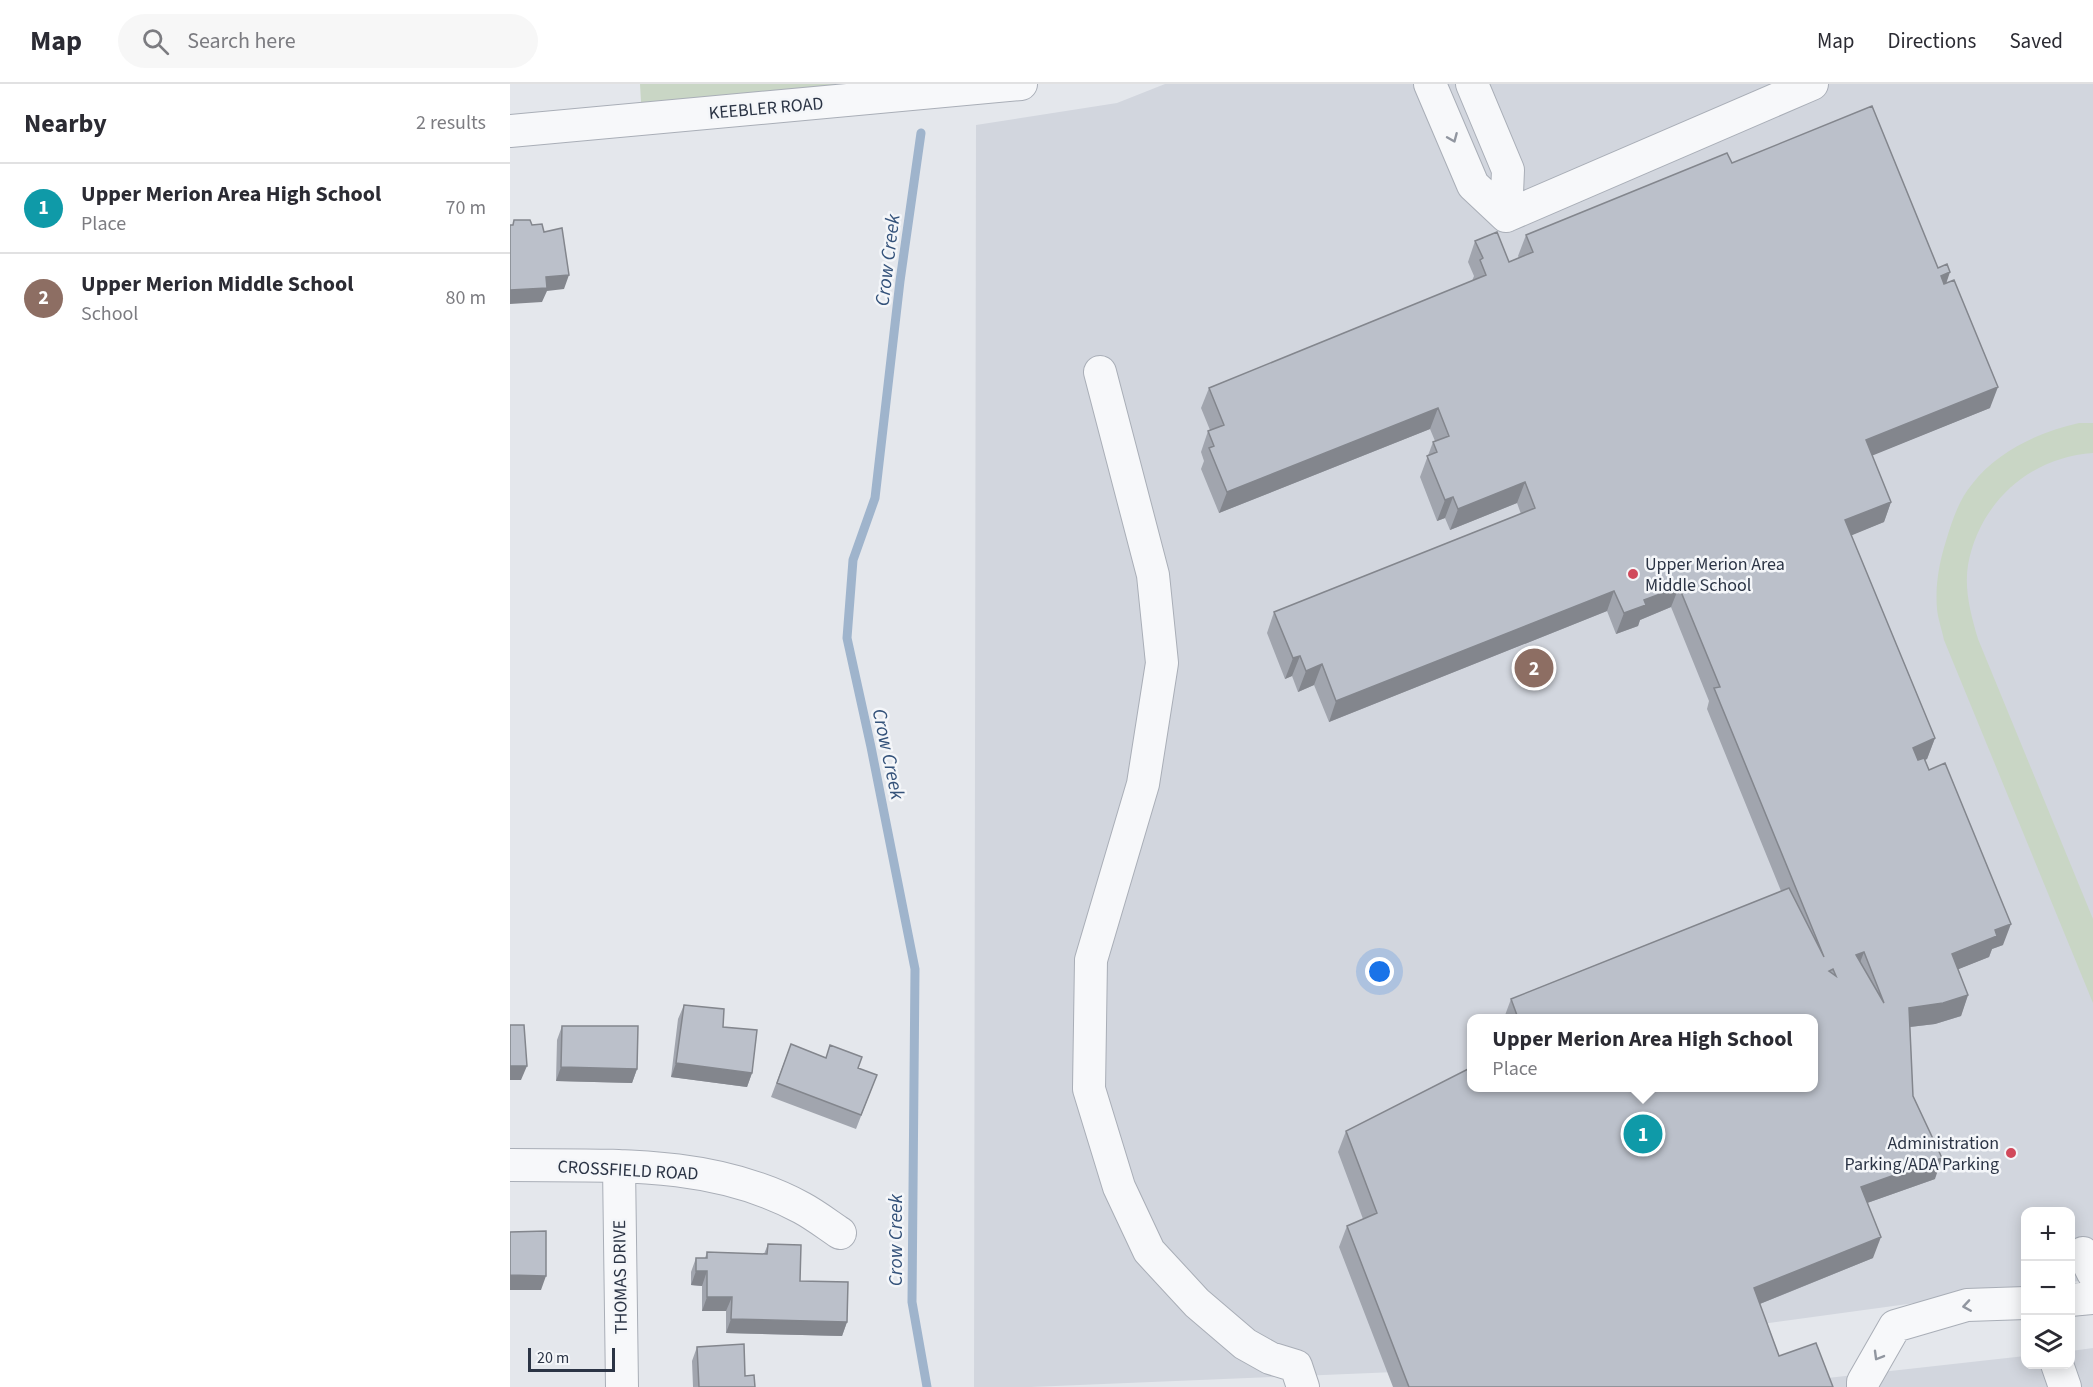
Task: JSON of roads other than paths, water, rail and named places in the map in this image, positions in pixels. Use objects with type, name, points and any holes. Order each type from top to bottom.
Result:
[{"type":"street","name":"KEEBLER ROAD","points":[[510,131],[1021,84]]},
{"type":"street","points":[[1430,84],[1473,185],[1506,216]]},
{"type":"street","points":[[1472,84],[1508,170],[1506,216]]},
{"type":"street","points":[[1506,216],[1812,84]]},
{"type":"street","points":[[1100,372],[1153,575],[1162,663],[1143,784],[1091,960],[1089,1089],[1119,1187],[1149,1251],[1197,1303],[1245,1344],[1270,1358],[1296,1366],[1303,1387]]},
{"type":"street","name":"CROSSFIELD ROAD","points":[[510,1165],[619,1166],[710,1174],[756,1188],[802,1208],[840,1233]]},
{"type":"street","name":"THOMAS DRIVE","points":[[619,1166],[622,1387]]},
{"type":"street","points":[[2075,1300],[2093,1298]]},
{"type":"street","points":[[1863,1387],[1863,1382],[1895,1326],[1967,1305],[2021,1303]]},
{"type":"street","points":[[2058,1369],[2065,1387]]},
{"type":"waterway","name":"Crow Creek","points":[[921,133],[900,281],[875,498],[853,560],[847,638],[915,969],[912,1302],[927,1387]]},
{"type":"place","name":"Upper Merion Area Middle School","points":[[1633,574]]},
{"type":"place","name":"Upper Merion Middle School","points":[[1534,668]]},
{"type":"place","name":"Upper Merion Area High School","points":[[1643,1134]]},
{"type":"place","name":"Administration Parking/ADA Parking","points":[[2011,1153]]}]
